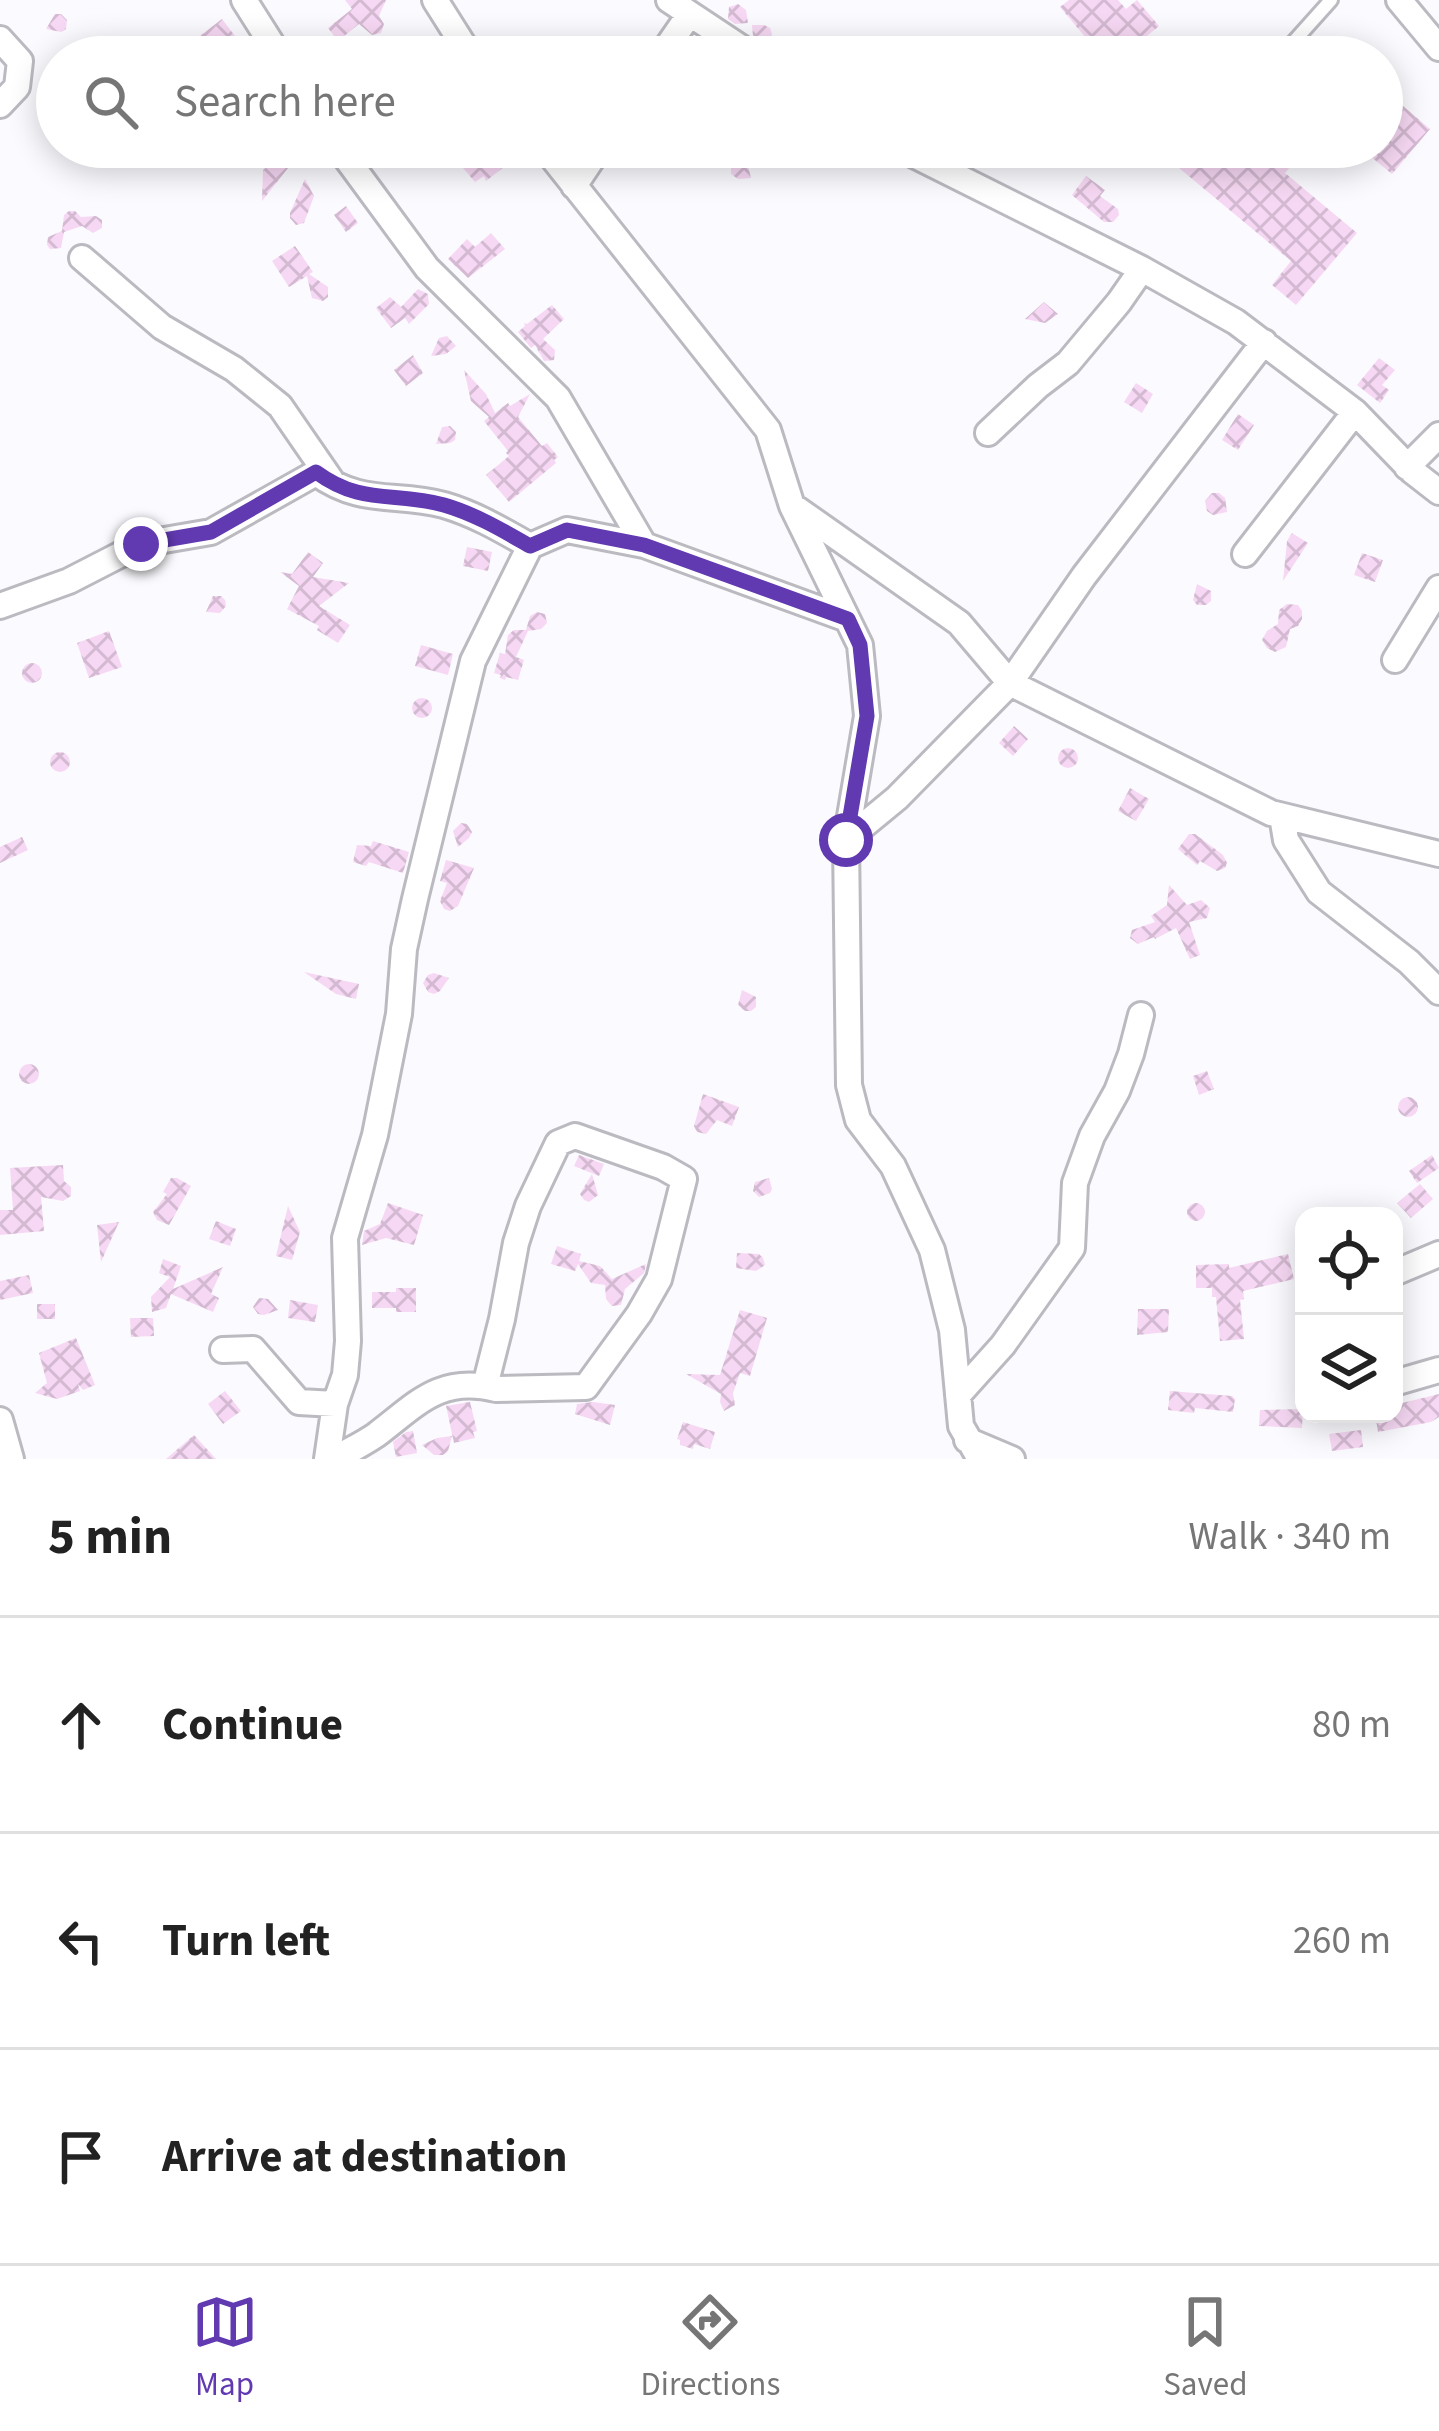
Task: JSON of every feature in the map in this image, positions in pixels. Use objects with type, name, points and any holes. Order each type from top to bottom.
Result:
[{"type":"street","points":[[244,0],[267,36]]},
{"type":"street","points":[[435,0],[458,36]]},
{"type":"street","points":[[1399,0],[1437,39]]},
{"type":"street","points":[[668,36],[679,7],[723,36]]},
{"type":"street","points":[[0,39],[20,61],[17,87],[0,104]]},
{"type":"street","points":[[353,168],[427,268],[558,398],[644,545]]},
{"type":"street","points":[[560,168],[768,430],[792,506],[860,645],[867,716],[846,840],[849,1085],[858,1120],[893,1166],[932,1250],[952,1330],[961,1426],[974,1450],[1012,1459]]},
{"type":"street","points":[[574,186],[586,168]]},
{"type":"street","points":[[940,168],[1142,268],[1237,322],[1354,412],[1407,467],[1439,492]]},
{"type":"street","points":[[82,258],[162,327],[234,369],[280,406],[336,487]]},
{"type":"street","points":[[988,433],[1068,363],[1142,268]]},
{"type":"street","points":[[846,840],[897,798],[1010,683],[1084,576],[1264,342]]},
{"type":"street","points":[[1245,554],[1354,412]]},
{"type":"street","points":[[1407,467],[1439,435]]},
{"type":"street","points":[[0,607],[69,581],[141,544],[211,532],[316,472],[336,487],[371,497],[442,504],[530,546]]},
{"type":"street","points":[[792,506],[958,623],[1010,683],[1271,813],[1439,854]]},
{"type":"street","points":[[331,1459],[335,1404],[345,1375],[348,1341],[345,1238],[375,1136],[415,898],[472,661],[530,546],[567,530],[644,545],[848,619]]},
{"type":"street","points":[[1395,660],[1439,588]]},
{"type":"street","points":[[1282,816],[1286,840],[1319,892],[1409,962],[1439,992]]},
{"type":"street","points":[[958,1395],[1003,1346],[1072,1248],[1075,1183],[1124,1072],[1142,1015]]},
{"type":"street","points":[[331,1459],[377,1434],[412,1405],[456,1387],[586,1387],[659,1279],[684,1179],[575,1136],[558,1143],[516,1243],[485,1386]]},
{"type":"street","points":[[1403,1270],[1439,1254]]},
{"type":"street","points":[[223,1350],[254,1349],[299,1402],[335,1404]]},
{"type":"street","points":[[1403,1380],[1439,1370]]},
{"type":"street","points":[[0,1420],[11,1459]]},
{"type":"lane","points":[[1299,36],[1331,0]]},
{"type":"building","points":[[345,0],[386,0],[379,16],[384,24],[381,33],[372,35],[359,24],[344,36],[334,36],[328,28],[352,9]]},
{"type":"building","points":[[1069,0],[1118,0],[1126,9],[1137,0],[1159,26],[1147,36],[1084,36],[1060,7]]},
{"type":"building","points":[[738,4],[746,10],[748,23],[728,19],[729,7]]},
{"type":"building","points":[[55,14],[67,20],[61,32],[46,29]]},
{"type":"building","points":[[222,19],[235,36],[200,36]]},
{"type":"building","points":[[752,25],[764,25],[772,34],[771,36],[753,36]]},
{"type":"building","points":[[1403,106],[1430,129],[1403,161]]},
{"type":"building","points":[[288,168],[262,201],[263,170]]},
{"type":"building","points":[[463,168],[503,168],[486,181],[484,176],[475,182]]},
{"type":"building","points":[[731,168],[748,168],[751,178],[738,179]]},
{"type":"building","points":[[1179,168],[1289,168],[1285,173],[1357,233],[1296,305],[1272,285],[1291,261]]},
{"type":"building","points":[[1086,176],[1105,190],[1100,196],[1118,209],[1113,222],[1104,222],[1072,195]]},
{"type":"building","points":[[305,179],[314,196],[304,223],[296,225],[290,213]]},
{"type":"building","points":[[346,206],[358,223],[346,232],[334,215]]},
{"type":"building","points":[[69,211],[81,217],[96,216],[102,228],[93,233],[82,226],[64,232],[61,248],[50,249],[48,237],[62,231]]},
{"type":"building","points":[[491,233],[505,249],[468,278],[448,259],[467,239],[475,247]]},
{"type":"building","points":[[295,246],[313,272],[309,274],[328,287],[323,301],[312,298],[307,276],[289,287],[272,261]]},
{"type":"building","points":[[418,289],[428,294],[429,304],[409,324],[405,318],[391,328],[376,308],[390,297],[401,307]]},
{"type":"building","points":[[1044,302],[1058,314],[1045,323],[1025,319]]},
{"type":"building","points":[[552,305],[564,319],[543,339],[555,350],[554,360],[544,361],[535,345],[531,348],[518,332]]},
{"type":"building","points":[[447,336],[456,346],[446,354],[431,356],[439,338]]},
{"type":"building","points":[[413,355],[423,373],[406,386],[394,370]]},
{"type":"building","points":[[1379,358],[1395,370],[1382,385],[1389,390],[1380,403],[1357,385]]},
{"type":"building","points":[[464,370],[486,394],[495,413],[530,394],[518,417],[558,457],[509,502],[486,475],[509,456],[508,451],[484,421],[489,417],[471,401]]},
{"type":"building","points":[[1136,383],[1153,394],[1142,413],[1124,402]]},
{"type":"building","points":[[1238,414],[1254,425],[1238,450],[1222,440]]},
{"type":"building","points":[[450,426],[456,432],[455,440],[436,444],[442,427]]},
{"type":"building","points":[[1212,493],[1225,498],[1227,512],[1213,515],[1207,511],[1205,501]]},
{"type":"building","points":[[1292,533],[1308,543],[1283,581],[1287,541]]},
{"type":"building","points":[[467,547],[492,552],[488,571],[463,566]]},
{"type":"building","points":[[308,552],[323,563],[313,577],[349,583],[319,606],[350,625],[338,643],[317,630],[319,626],[287,609],[299,586],[280,572],[292,574]]},
{"type":"building","points":[[1362,553],[1383,560],[1375,582],[1354,575]]},
{"type":"building","points":[[1197,584],[1211,591],[1206,605],[1193,600]]},
{"type":"building","points":[[213,596],[225,600],[220,613],[206,612]]},
{"type":"building","points":[[1287,604],[1298,605],[1302,619],[1290,629],[1286,647],[1275,652],[1262,640],[1278,624],[1279,610]]},
{"type":"building","points":[[545,614],[547,623],[528,631],[516,657],[524,660],[518,680],[500,678],[494,673],[500,653],[505,654],[508,635],[526,630],[530,616]]},
{"type":"building","points":[[109,631],[122,667],[89,678],[77,643]]},
{"type":"building","points":[[421,645],[453,654],[448,675],[415,666]]},
{"type":"building","points":[[32,663],[42,673],[32,683],[22,673]]},
{"type":"building","points":[[422,698],[432,708],[422,718],[412,708]]},
{"type":"building","points":[[1014,726],[1028,739],[1013,756],[999,743]]},
{"type":"building","points":[[1068,748],[1078,758],[1068,768],[1058,758]]},
{"type":"building","points":[[60,752],[70,762],[60,772],[50,762]]},
{"type":"building","points":[[1130,788],[1149,799],[1136,821],[1118,811]]},
{"type":"building","points":[[461,823],[472,832],[458,847],[453,831]]},
{"type":"building","points":[[1189,834],[1223,855],[1225,868],[1217,871],[1200,861],[1197,865],[1178,849]]},
{"type":"building","points":[[22,837],[28,850],[0,863],[0,847]]},
{"type":"building","points":[[373,841],[409,852],[403,873],[353,862],[357,845],[371,846]]},
{"type":"building","points":[[446,860],[474,868],[458,906],[450,911],[440,901],[447,883],[440,881]]},
{"type":"building","points":[[1169,885],[1187,905],[1201,900],[1210,908],[1207,918],[1189,922],[1200,955],[1190,959],[1176,928],[1138,944],[1130,938],[1132,930],[1155,922],[1151,916],[1167,905]]},
{"type":"building","points":[[304,972],[359,984],[356,999],[336,994]]},
{"type":"building","points":[[434,973],[449,978],[434,994],[423,983]]},
{"type":"building","points":[[742,990],[756,997],[751,1011],[738,1005]]},
{"type":"building","points":[[29,1064],[39,1074],[29,1084],[19,1074]]},
{"type":"building","points":[[1207,1071],[1214,1089],[1199,1095],[1193,1076]]},
{"type":"building","points":[[703,1094],[739,1107],[732,1126],[717,1120],[706,1134],[697,1132],[694,1126]]},
{"type":"building","points":[[1408,1097],[1418,1107],[1408,1117],[1398,1107]]},
{"type":"building","points":[[579,1155],[604,1164],[599,1176],[574,1166]]},
{"type":"building","points":[[1432,1155],[1439,1168],[1417,1183],[1409,1171]]},
{"type":"building","points":[[63,1165],[71,1196],[63,1201],[41,1197],[44,1231],[0,1235],[0,1210],[13,1210],[10,1168]]},
{"type":"building","points":[[592,1174],[598,1195],[589,1202],[580,1194]]},
{"type":"building","points":[[171,1178],[191,1186],[169,1225],[157,1220],[153,1212],[167,1194],[163,1192]]},
{"type":"building","points":[[769,1178],[770,1193],[759,1197],[753,1191],[755,1182]]},
{"type":"building","points":[[1420,1184],[1433,1199],[1411,1218],[1397,1203]]},
{"type":"building","points":[[388,1203],[423,1215],[414,1245],[386,1238],[362,1245],[364,1231],[380,1224]]},
{"type":"building","points":[[1196,1203],[1205,1212],[1196,1221],[1187,1212]]},
{"type":"building","points":[[288,1206],[300,1232],[292,1260],[276,1256]]},
{"type":"building","points":[[216,1221],[236,1229],[230,1246],[209,1239]]},
{"type":"building","points":[[119,1222],[101,1262],[97,1225]]},
{"type":"building","points":[[557,1246],[581,1254],[579,1261],[600,1266],[612,1279],[646,1264],[644,1273],[625,1289],[621,1305],[612,1306],[605,1285],[591,1283],[578,1264],[575,1271],[551,1264]]},
{"type":"building","points":[[737,1253],[759,1254],[765,1265],[756,1271],[736,1268]]},
{"type":"building","points":[[1288,1254],[1294,1279],[1243,1291],[1244,1339],[1220,1341],[1216,1297],[1212,1297],[1212,1288],[1196,1288],[1196,1265],[1229,1264],[1229,1268]]},
{"type":"building","points":[[163,1259],[181,1266],[173,1289],[223,1267],[211,1294],[219,1298],[213,1312],[171,1294],[166,1308],[152,1312],[151,1297],[170,1277],[159,1273]]},
{"type":"building","points":[[29,1275],[33,1293],[0,1300],[0,1281]]},
{"type":"building","points":[[396,1288],[416,1288],[416,1312],[372,1308],[372,1292],[396,1292]]},
{"type":"building","points":[[259,1298],[268,1299],[278,1310],[258,1314],[253,1307]]},
{"type":"building","points":[[290,1300],[318,1305],[315,1322],[288,1318]]},
{"type":"building","points":[[37,1304],[55,1304],[55,1319],[37,1319]]},
{"type":"building","points":[[1138,1309],[1169,1309],[1168,1332],[1137,1335]]},
{"type":"building","points":[[740,1310],[767,1318],[750,1376],[740,1373],[733,1393],[735,1405],[724,1411],[721,1394],[686,1374],[720,1375]]},
{"type":"building","points":[[130,1318],[153,1318],[154,1336],[131,1337]]},
{"type":"building","points":[[76,1338],[95,1385],[83,1390],[78,1384],[80,1391],[57,1399],[35,1393],[47,1383],[39,1353]]},
{"type":"building","points":[[225,1391],[241,1411],[223,1424],[208,1404]]},
{"type":"building","points":[[1170,1391],[1232,1396],[1233,1412],[1168,1410]]},
{"type":"building","points":[[1439,1394],[1439,1417],[1378,1432],[1376,1423],[1403,1423],[1403,1403]]},
{"type":"building","points":[[470,1402],[475,1438],[454,1443],[446,1406]]},
{"type":"building","points":[[577,1404],[615,1405],[610,1425],[575,1414]]},
{"type":"building","points":[[1295,1409],[1295,1423],[1302,1423],[1302,1428],[1259,1426],[1260,1410]]},
{"type":"building","points":[[683,1422],[715,1432],[710,1449],[680,1445],[677,1439]]},
{"type":"building","points":[[1361,1430],[1363,1447],[1332,1451],[1329,1434]]},
{"type":"building","points":[[413,1431],[417,1453],[396,1457],[393,1442]]},
{"type":"building","points":[[194,1435],[216,1459],[166,1459]]},
{"type":"building","points":[[452,1436],[443,1455],[434,1455],[422,1445],[437,1438]]},
{"type":"route","points":[[141,544],[211,532],[316,472],[336,487],[371,497],[442,504],[530,546],[567,530],[644,545],[848,619],[860,645],[867,716],[846,840]]}]
